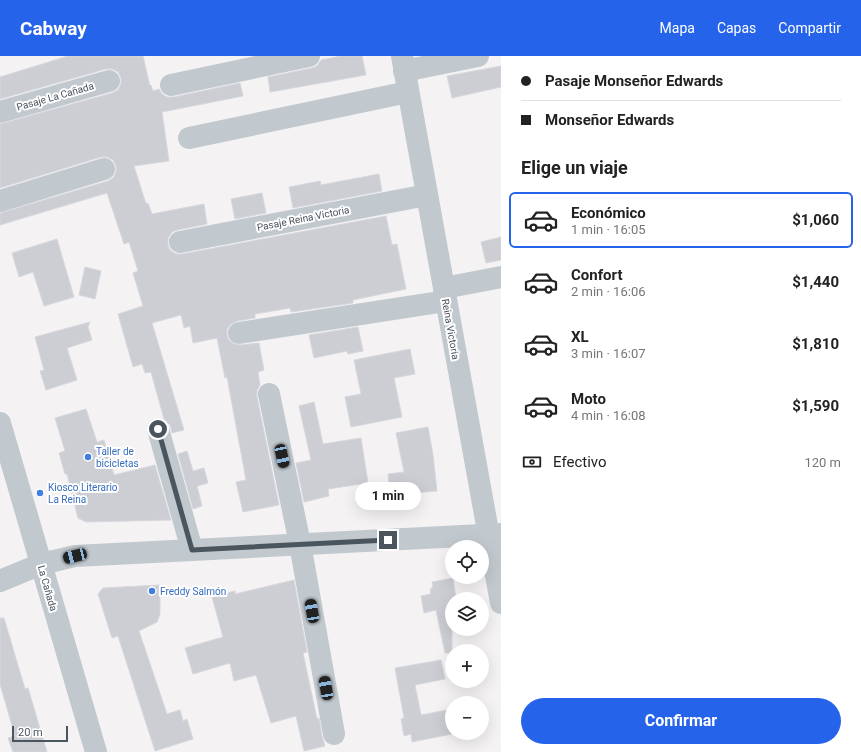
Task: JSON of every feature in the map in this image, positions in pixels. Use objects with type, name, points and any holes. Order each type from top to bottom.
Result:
[{"type":"street","points":[[171,85],[309,56]]},
{"type":"street","points":[[403,63],[478,56]]},
{"type":"street","name":"Reina Victoria","points":[[403,63],[445,294],[495,534],[501,603]]},
{"type":"street","name":"Pasaje La Cañada","points":[[0,112],[109,81]]},
{"type":"street","points":[[189,138],[408,92]]},
{"type":"street","points":[[0,201],[104,169]]},
{"type":"street","name":"Pasaje Reina Victoria","points":[[180,242],[427,195]]},
{"type":"street","points":[[239,333],[445,294],[501,277]]},
{"type":"street","points":[[269,394],[300,544],[334,734]]},
{"type":"street","name":"La Cañada","points":[[0,424],[96,752]]},
{"type":"street","points":[[158,429],[192,550]]},
{"type":"street","points":[[0,581],[41,564],[75,556],[495,534]]},
{"type":"building","points":[[68,56],[143,56],[150,86],[151,85],[153,91],[159,89],[162,94],[167,97],[174,97],[240,83],[243,96],[162,112],[169,161],[134,166],[146,204],[148,203],[152,214],[204,204],[207,224],[177,230],[172,232],[168,238],[170,250],[176,254],[386,216],[392,245],[397,244],[406,289],[353,300],[353,303],[291,312],[290,308],[255,314],[255,318],[237,321],[231,324],[227,329],[229,340],[234,344],[241,345],[259,343],[264,370],[258,372],[260,385],[257,390],[257,397],[279,505],[243,512],[236,482],[246,480],[227,377],[225,378],[217,338],[193,343],[190,326],[184,328],[181,315],[152,323],[184,430],[172,433],[170,425],[164,419],[151,372],[145,373],[142,364],[133,367],[118,314],[143,306],[133,273],[138,271],[129,242],[124,244],[107,193],[0,225],[0,213],[108,181],[113,178],[116,172],[116,166],[113,160],[107,157],[101,157],[0,188],[0,124],[112,93],[118,90],[121,84],[121,78],[118,72],[112,69],[106,69],[0,99],[0,77]]},
{"type":"building","points":[[341,56],[362,56],[366,75],[270,92],[268,77],[312,68],[317,66],[321,60]]},
{"type":"building","points":[[501,66],[501,87],[452,98],[447,76]]},
{"type":"building","points":[[379,174],[382,191],[293,208],[289,187],[320,181],[321,185]]},
{"type":"building","points":[[262,193],[266,213],[235,219],[231,199]]},
{"type":"building","points":[[501,237],[501,260],[486,263],[481,242]]},
{"type":"building","points":[[57,239],[74,297],[44,306],[33,272],[19,277],[12,253]]},
{"type":"building","points":[[85,267],[101,271],[95,299],[79,295]]},
{"type":"building","points":[[90,322],[88,327],[92,340],[67,348],[77,380],[46,390],[40,371],[44,370],[35,337]]},
{"type":"building","points":[[358,327],[363,351],[348,354],[347,351],[314,358],[309,335]]},
{"type":"building","points":[[410,349],[415,374],[394,378],[402,417],[351,427],[345,397],[361,394],[354,360]]},
{"type":"building","points":[[314,402],[323,444],[361,438],[368,483],[328,489],[329,496],[304,502],[296,463],[311,460],[299,406]]},
{"type":"building","points":[[86,409],[97,442],[104,440],[114,475],[155,465],[171,520],[86,522],[78,518],[67,474],[65,474],[59,453],[65,451],[55,418]]},
{"type":"building","points":[[428,427],[437,491],[390,495],[388,474],[404,472],[396,433]]},
{"type":"building","points":[[187,451],[193,471],[204,468],[208,483],[197,486],[202,506],[193,509],[178,454]]},
{"type":"building","points":[[294,580],[307,652],[303,653],[317,719],[319,718],[325,746],[304,751],[296,716],[271,723],[256,675],[234,681],[230,663],[193,674],[185,648],[223,637],[212,597],[235,591],[235,594]]},
{"type":"building","points":[[445,580],[445,584],[454,584],[455,592],[445,592],[445,636],[452,636],[452,644],[445,644],[445,653],[436,610],[424,613],[421,596],[431,594],[430,589],[433,587],[432,582]]},
{"type":"building","points":[[160,585],[160,614],[157,622],[139,631],[167,714],[180,710],[183,721],[187,719],[193,739],[155,751],[118,636],[112,638],[98,594],[103,588]]},
{"type":"building","points":[[0,618],[4,618],[25,689],[28,688],[47,752],[13,752],[8,738],[15,736],[0,684]]},
{"type":"building","points":[[441,660],[445,679],[415,685],[421,715],[445,710],[445,735],[412,742],[411,734],[404,736],[401,719],[404,718],[395,668]]},
{"type":"place","name":"Taller de bicicletas","points":[[88,457]]},
{"type":"place","name":"Kiosco Literario La Reina","points":[[40,493]]},
{"type":"place","name":"Freddy Salmón","points":[[152,591]]},
{"type":"route","points":[[158,429],[192,550],[388,540]]}]
